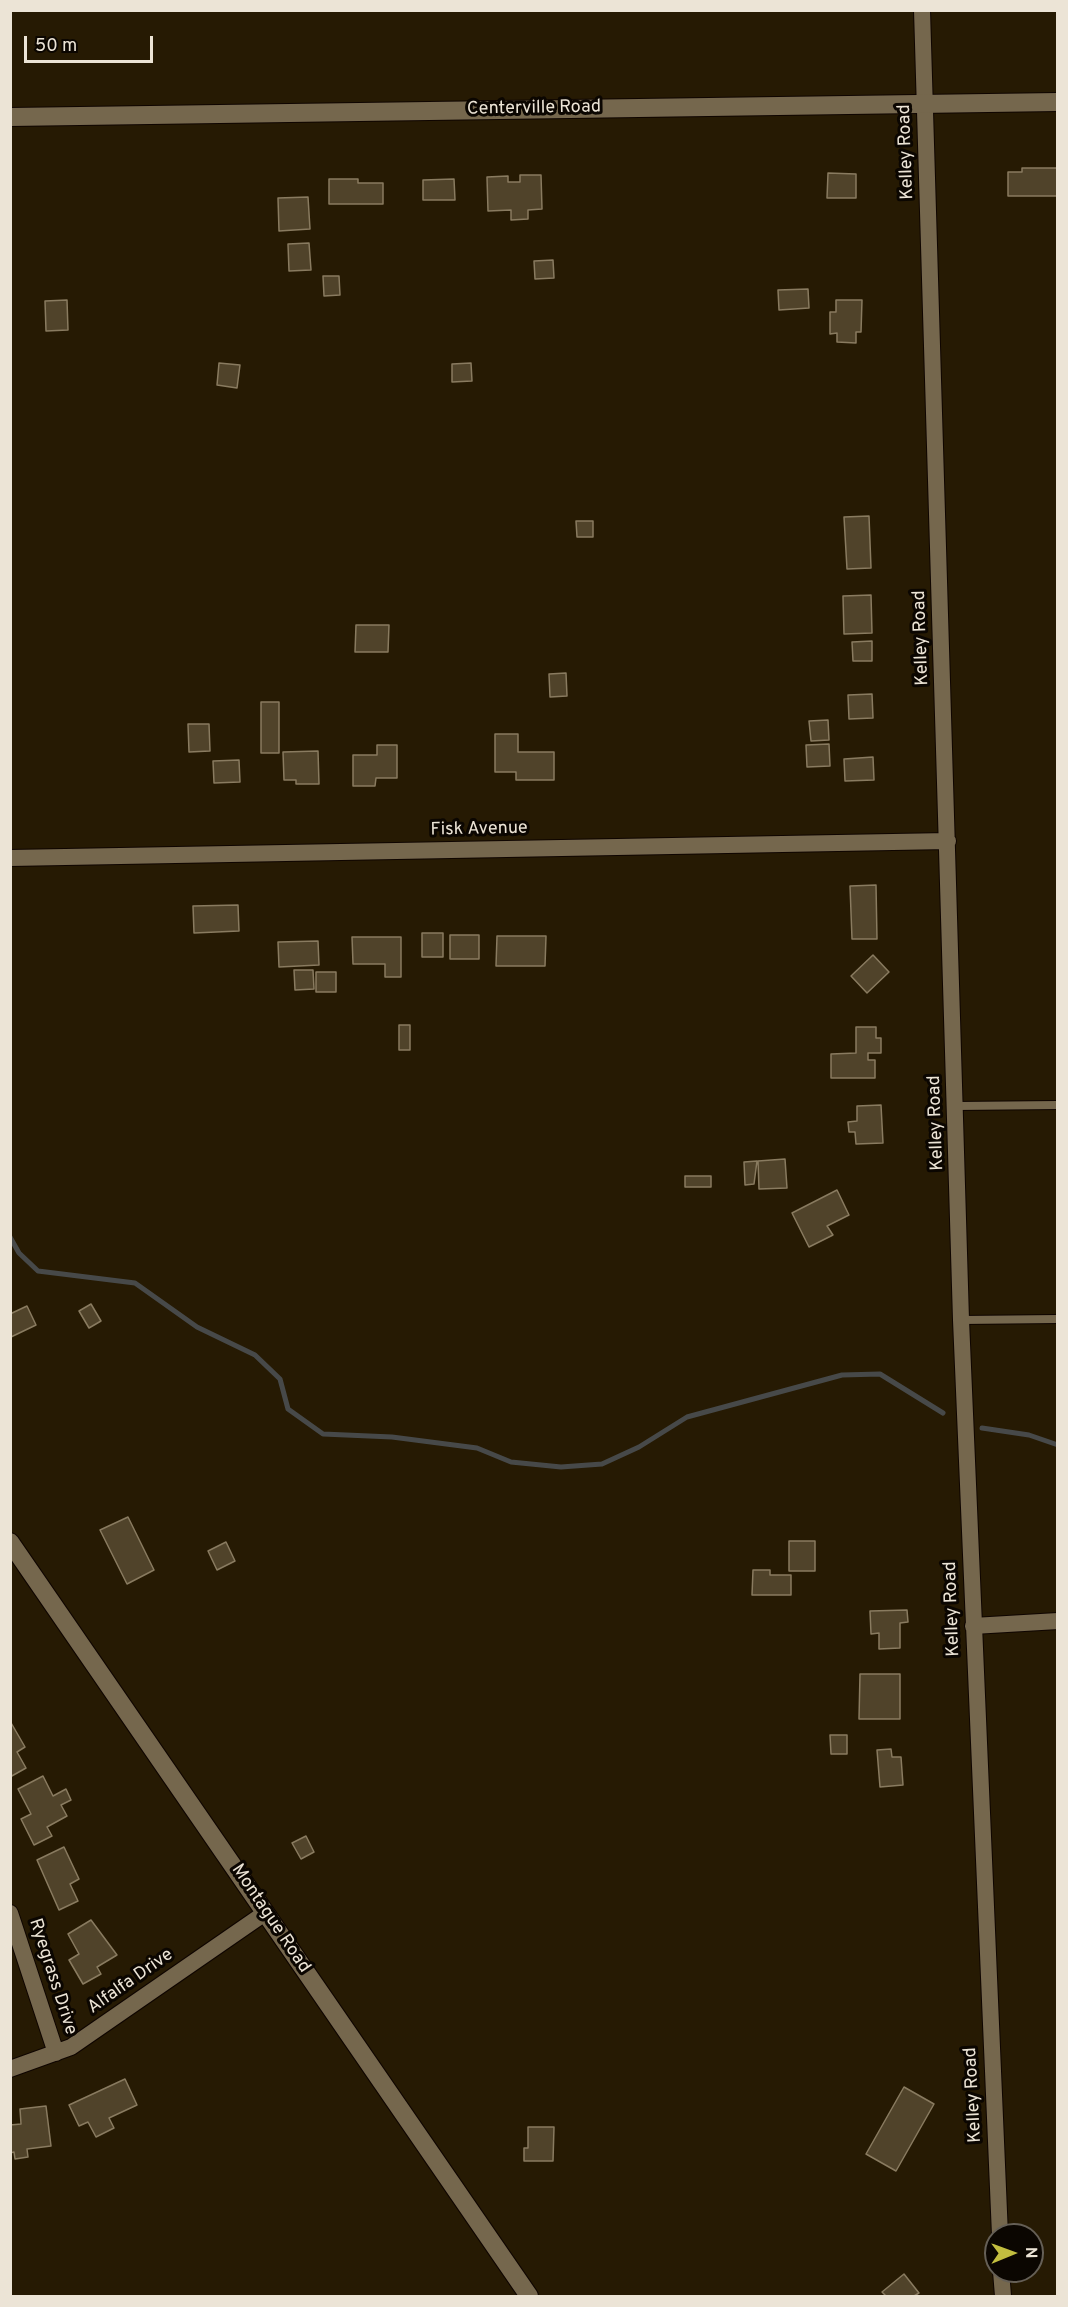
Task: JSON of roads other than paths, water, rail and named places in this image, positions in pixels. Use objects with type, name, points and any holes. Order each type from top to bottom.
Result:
[{"type":"street","name":"Kelley Road","points":[[922,10],[961,1320],[999,2223]]},
{"type":"street","name":"Centerville Road","points":[[10,117],[1058,102]]},
{"type":"street","name":"Fisk Avenue","points":[[10,858],[948,841]]},
{"type":"street","name":"Montague Road","points":[[10,1542],[529,2296]]},
{"type":"street","points":[[973,1626],[1058,1621]]},
{"type":"street","name":"Ryegrass Drive","points":[[10,1913],[56,2053]]},
{"type":"street","name":"Alfalfa Drive","points":[[10,2069],[71,2047],[265,1913]]},
{"type":"lane","points":[[956,1106],[1058,1105]]},
{"type":"lane","points":[[961,1320],[1058,1319]]},
{"type":"waterway","points":[[10,1237],[19,1253],[38,1271],[135,1283],[197,1327],[255,1355],[280,1379],[288,1409],[323,1434],[392,1437],[477,1448],[511,1462],[561,1467],[602,1464],[639,1447],[687,1417],[842,1375],[880,1374],[943,1413]]},
{"type":"waterway","points":[[982,1428],[1029,1435],[1058,1445]]}]
